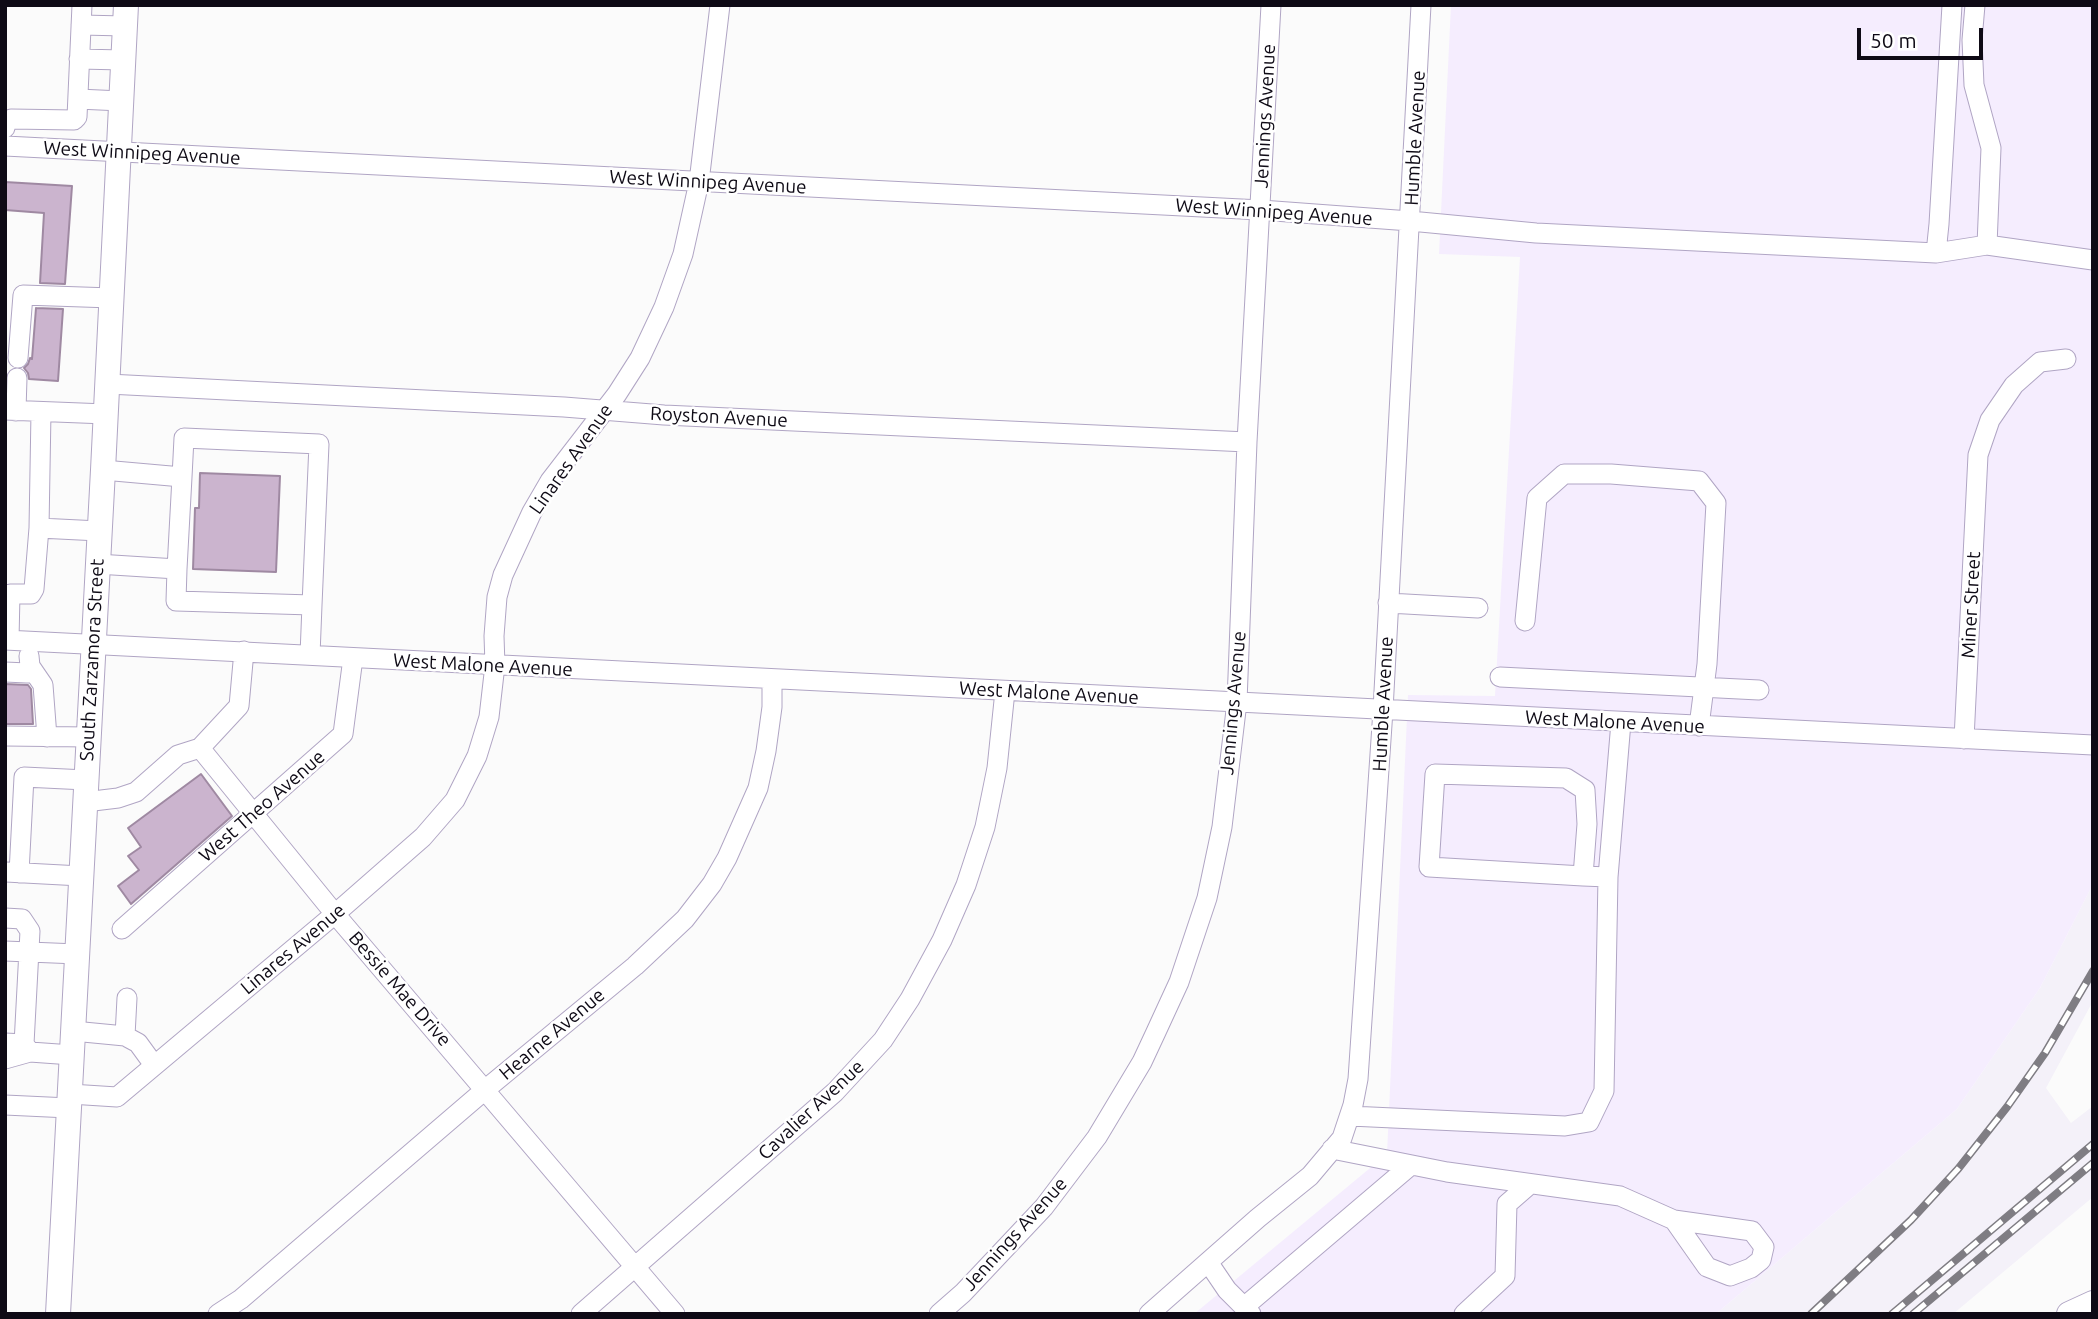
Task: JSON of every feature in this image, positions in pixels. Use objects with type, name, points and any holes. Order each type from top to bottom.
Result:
[{"type":"main road","name":"South Zarzamora Street","points":[[58,1314],[126,15]]},
{"type":"main road","points":[[2069,1314],[2093,1303]]},
{"type":"street","name":"Linares Avenue","points":[[5,1105],[117,1097],[423,837],[454,800],[477,756],[489,717],[495,665],[497,597],[507,565],[550,481],[604,411],[640,358],[664,307],[683,254],[699,182],[720,5]]},
{"type":"street","name":"Jennings Avenue","points":[[939,1314],[963,1293],[1044,1207],[1097,1137],[1142,1062],[1179,982],[1208,898],[1222,827],[1237,702],[1271,5]]},
{"type":"street","name":"Humble Avenue","points":[[1149,1314],[1310,1176],[1342,1138],[1358,1079],[1383,710],[1421,5]]},
{"type":"street","points":[[1936,253],[1952,5]]},
{"type":"street","points":[[1975,5],[1972,40],[1974,85],[1991,148],[1987,245]]},
{"type":"street","points":[[5,128],[6,121],[11,118],[74,120],[77,117],[81,15],[126,15]]},
{"type":"street","points":[[79,59],[123,61]]},
{"type":"street","points":[[78,99],[121,101]]},
{"type":"street","name":"West Winnipeg Avenue","points":[[5,146],[1261,210],[1536,233],[1936,253],[1987,245],[2093,260]]},
{"type":"street","points":[[18,358],[23,295],[112,298]]},
{"type":"street","name":"Miner Street","points":[[1964,739],[1978,455],[1990,420],[2014,386],[2040,362],[2066,359]]},
{"type":"street","points":[[17,379],[10,411],[106,414]]},
{"type":"street","name":"Royston Avenue","points":[[108,384],[1248,443]]},
{"type":"street","points":[[41,412],[39,528],[34,589],[31,594],[10,594],[14,640],[43,685],[47,737]]},
{"type":"street","points":[[310,655],[319,444],[184,438],[176,601],[312,605]]},
{"type":"street","points":[[103,470],[182,477]]},
{"type":"street","points":[[1525,621],[1537,498],[1564,474],[1611,474],[1699,481],[1716,503],[1707,664],[1699,726]]},
{"type":"street","points":[[39,528],[99,531]]},
{"type":"street","points":[[97,564],[177,569]]},
{"type":"street","points":[[1388,603],[1478,608]]},
{"type":"street","name":"West Malone Avenue","points":[[14,640],[2093,745]]},
{"type":"street","points":[[82,876],[12,872],[24,777],[118,797],[136,792],[178,755],[200,748],[240,706],[244,651]]},
{"type":"street","name":"West Theo Avenue","points":[[122,929],[343,734],[353,658]]},
{"type":"street","points":[[5,672],[27,673],[30,666]]},
{"type":"street","points":[[1500,677],[1759,690]]},
{"type":"street","name":"Hearne Avenue","points":[[218,1314],[241,1299],[665,939],[685,919],[712,884],[733,846],[758,788],[771,718],[772,680]]},
{"type":"street","name":"Cavalier Avenue","points":[[580,1314],[835,1092],[883,1040],[910,999],[942,940],[966,885],[985,827],[997,768],[1005,691]]},
{"type":"street","points":[[1350,1116],[1565,1126],[1589,1122],[1604,1091],[1608,877],[1620,722]]},
{"type":"street","points":[[5,736],[88,737]]},
{"type":"street","name":"Bessie Mae Drive","points":[[200,748],[335,914],[675,1314]]},
{"type":"street","points":[[1583,876],[1587,824],[1585,790],[1566,778],[1435,774],[1429,867],[1583,876],[1608,877]]},
{"type":"street","points":[[5,918],[22,919],[30,931],[20,1046]]},
{"type":"street","points":[[5,951],[77,954]]},
{"type":"street","points":[[125,1036],[127,998]]},
{"type":"street","points":[[5,1059],[20,1046],[125,1036],[138,1043],[154,1065]]},
{"type":"street","points":[[1332,1149],[1411,1165],[1620,1196],[1674,1220]]},
{"type":"street","points":[[1208,1262],[1227,1290],[1247,1310],[1411,1165]]},
{"type":"street","points":[[1464,1314],[1505,1276],[1507,1204],[1530,1184]]},
{"type":"shaded area","points":[[1451,5],[2093,5],[2093,884],[2040,988],[1957,1109],[1716,1314],[1194,1314],[1387,1154],[1408,695],[1495,696],[1520,257],[1439,254]]},
{"type":"shaded area","points":[[2093,884],[2093,1001],[2046,1088],[2071,1123],[2093,1106],[2093,1197],[1953,1314],[1716,1314],[1957,1109],[2040,988]]},
{"type":"building","points":[[5,182],[72,186],[65,284],[40,283],[44,213],[5,210]]},
{"type":"building","points":[[36,308],[63,309],[58,381],[29,379],[24,368],[30,358],[32,359]]},
{"type":"building","points":[[200,473],[280,476],[276,572],[193,569],[195,508],[199,508]]},
{"type":"building","points":[[5,684],[28,685],[31,689],[33,724],[5,724]]},
{"type":"building","points":[[201,774],[232,816],[131,904],[118,886],[139,870],[128,856],[141,847],[128,828]]},
{"type":"railway","points":[[1811,1314],[1911,1220],[1958,1169],[2045,1053],[2093,971]]},
{"type":"railway","points":[[1892,1314],[2093,1144]]},
{"type":"railway","points":[[1913,1314],[2093,1163]]}]
